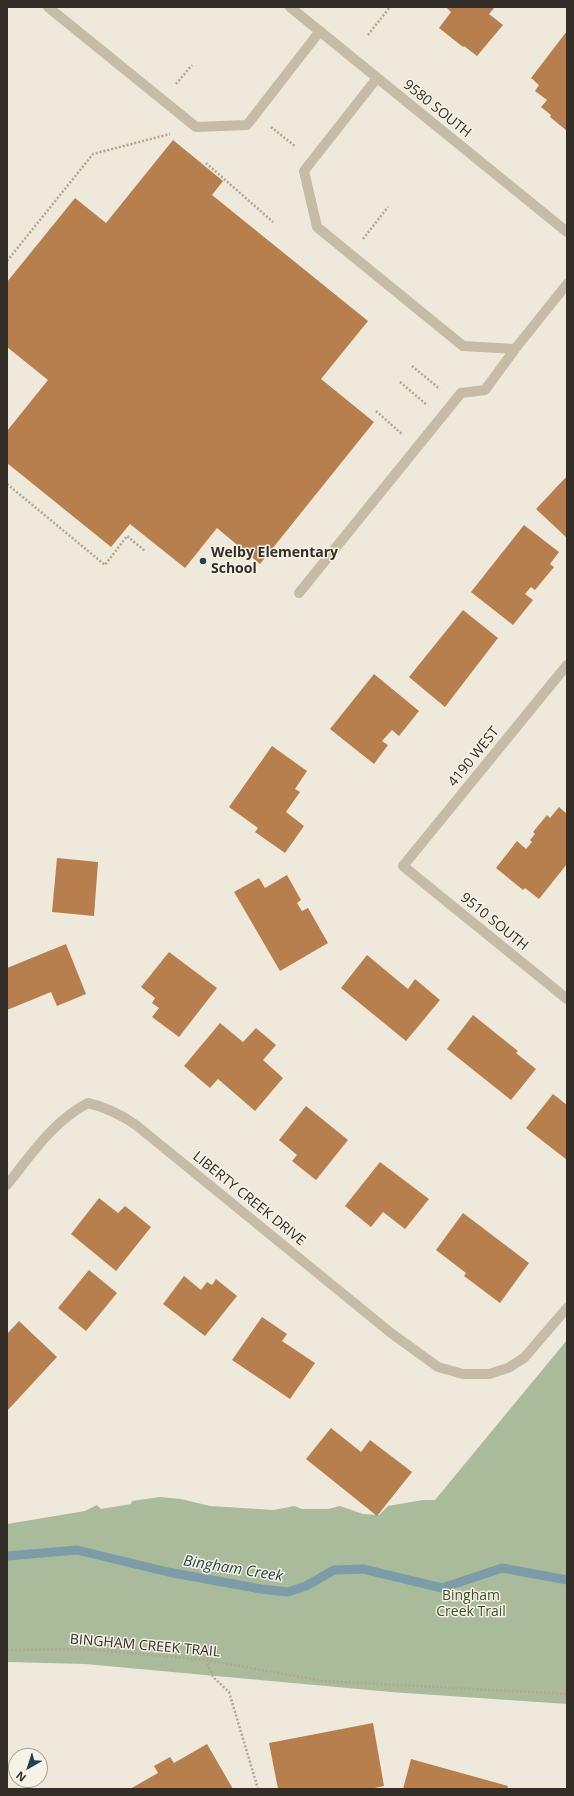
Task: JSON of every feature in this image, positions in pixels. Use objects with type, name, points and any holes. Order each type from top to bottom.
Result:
[{"type":"street","points":[[48,7],[196,127],[247,125],[320,31]]},
{"type":"street","name":"9580 SOUTH","points":[[290,7],[567,232]]},
{"type":"street","points":[[377,78],[304,171],[317,227],[463,346],[515,349]]},
{"type":"street","points":[[299,593],[461,392],[485,390],[515,349],[567,284]]},
{"type":"street","name":"4190 WEST","points":[[403,866],[567,665]]},
{"type":"street","name":"9510 SOUTH","points":[[403,866],[567,999]]},
{"type":"street","name":"LIBERTY CREEK DRIVE","points":[[7,1186],[58,1123],[72,1111],[88,1103],[105,1107],[121,1114],[136,1125],[391,1333],[438,1367],[463,1374],[489,1374],[508,1368],[524,1358],[567,1308]]},
{"type":"path","points":[[368,36],[390,7]]},
{"type":"path","points":[[174,87],[192,65]]},
{"type":"path","points":[[271,126],[296,147]]},
{"type":"path","points":[[7,261],[93,154],[170,134]]},
{"type":"path","points":[[206,164],[273,222]]},
{"type":"path","points":[[363,240],[388,207]]},
{"type":"path","points":[[412,366],[454,401]]},
{"type":"path","points":[[400,382],[441,418]]},
{"type":"path","points":[[376,412],[417,447]]},
{"type":"path","points":[[7,484],[105,565],[128,536],[145,551]]},
{"type":"path","name":"BINGHAM CREEK TRAIL","points":[[7,1650],[86,1649],[206,1660],[323,1681],[567,1694]]},
{"type":"path","points":[[206,1660],[213,1677],[228,1692],[258,1789]]},
{"type":"green space","name":"Bingham Creek Trail","points":[[567,1340],[567,1704],[391,1692],[85,1664],[7,1662],[7,1524],[85,1511],[97,1505],[101,1509],[131,1504],[132,1501],[160,1497],[181,1499],[210,1506],[274,1510],[294,1506],[302,1509],[328,1509],[340,1506],[363,1514],[379,1515],[388,1506],[423,1500],[435,1500]]},
{"type":"building","points":[[446,7],[495,7],[489,14],[503,25],[477,56],[439,28],[451,12]]},
{"type":"building","points":[[567,31],[567,131],[550,117],[551,115],[541,107],[547,100],[535,91],[539,85],[531,78]]},
{"type":"building","points":[[173,140],[223,181],[212,195],[368,321],[321,379],[374,422],[260,564],[217,528],[185,568],[130,524],[111,547],[7,463],[7,431],[48,380],[7,347],[7,282],[75,198],[106,223]]},
{"type":"building","points":[[567,476],[567,538],[536,509]]},
{"type":"building","points":[[524,525],[559,552],[550,564],[554,567],[535,590],[531,587],[525,594],[533,600],[513,625],[471,592]]},
{"type":"building","points":[[463,610],[498,638],[445,707],[409,677]]},
{"type":"building","points":[[374,674],[419,711],[399,736],[392,730],[382,741],[388,745],[374,764],[330,729]]},
{"type":"building","points":[[272,746],[307,771],[295,789],[300,792],[286,812],[304,826],[285,853],[255,832],[258,828],[229,807]]},
{"type":"building","points":[[559,807],[567,814],[567,864],[539,899],[525,888],[523,890],[496,868],[517,841],[526,849],[532,842],[530,840],[535,834],[533,832],[547,815],[550,818]]},
{"type":"building","points":[[57,858],[98,862],[94,916],[52,912]]},
{"type":"building","points":[[287,875],[301,900],[297,903],[302,911],[308,908],[328,943],[280,971],[234,892],[259,878],[265,888]]},
{"type":"building","points":[[66,944],[86,994],[57,1006],[51,992],[7,1010],[7,968]]},
{"type":"building","points":[[169,952],[217,988],[179,1037],[152,1017],[159,1008],[152,1003],[155,998],[141,987]]},
{"type":"building","points":[[367,955],[408,989],[415,979],[440,1000],[406,1041],[341,988]]},
{"type":"building","points":[[473,1015],[518,1051],[516,1053],[536,1069],[511,1100],[447,1049]]},
{"type":"building","points":[[220,1023],[243,1042],[256,1028],[276,1045],[263,1060],[283,1078],[255,1111],[218,1079],[210,1088],[184,1066]]},
{"type":"building","points":[[553,1094],[567,1105],[567,1160],[526,1128]]},
{"type":"building","points":[[306,1106],[348,1140],[316,1180],[292,1161],[297,1155],[279,1140]]},
{"type":"building","points":[[380,1162],[429,1199],[405,1229],[383,1212],[371,1227],[345,1206]]},
{"type":"building","points":[[99,1198],[118,1213],[125,1206],[151,1227],[116,1271],[71,1234]]},
{"type":"building","points":[[463,1213],[529,1263],[500,1303],[464,1276],[466,1273],[436,1250]]},
{"type":"building","points":[[89,1270],[117,1293],[86,1331],[58,1308]]},
{"type":"building","points":[[184,1276],[201,1290],[207,1282],[212,1285],[216,1279],[237,1296],[205,1336],[163,1304]]},
{"type":"building","points":[[262,1317],[287,1334],[282,1341],[315,1363],[290,1399],[232,1360]]},
{"type":"building","points":[[19,1321],[57,1357],[7,1411],[7,1334]]},
{"type":"building","points":[[331,1428],[361,1452],[370,1440],[412,1472],[377,1516],[306,1459]]},
{"type":"building","points":[[373,1723],[384,1786],[370,1789],[278,1789],[269,1743]]},
{"type":"building","points":[[207,1744],[233,1789],[130,1789],[158,1773],[154,1766],[170,1757],[174,1763]]},
{"type":"building","points":[[411,1759],[508,1786],[507,1789],[403,1789]]},
{"type":"waterway","name":"Bingham Creek","points":[[7,1556],[77,1550],[168,1572],[261,1589],[288,1592],[306,1586],[334,1570],[363,1569],[442,1588],[502,1568],[567,1580]]},
{"type":"place","name":"Welby Elementary School","points":[[203,561]]}]
